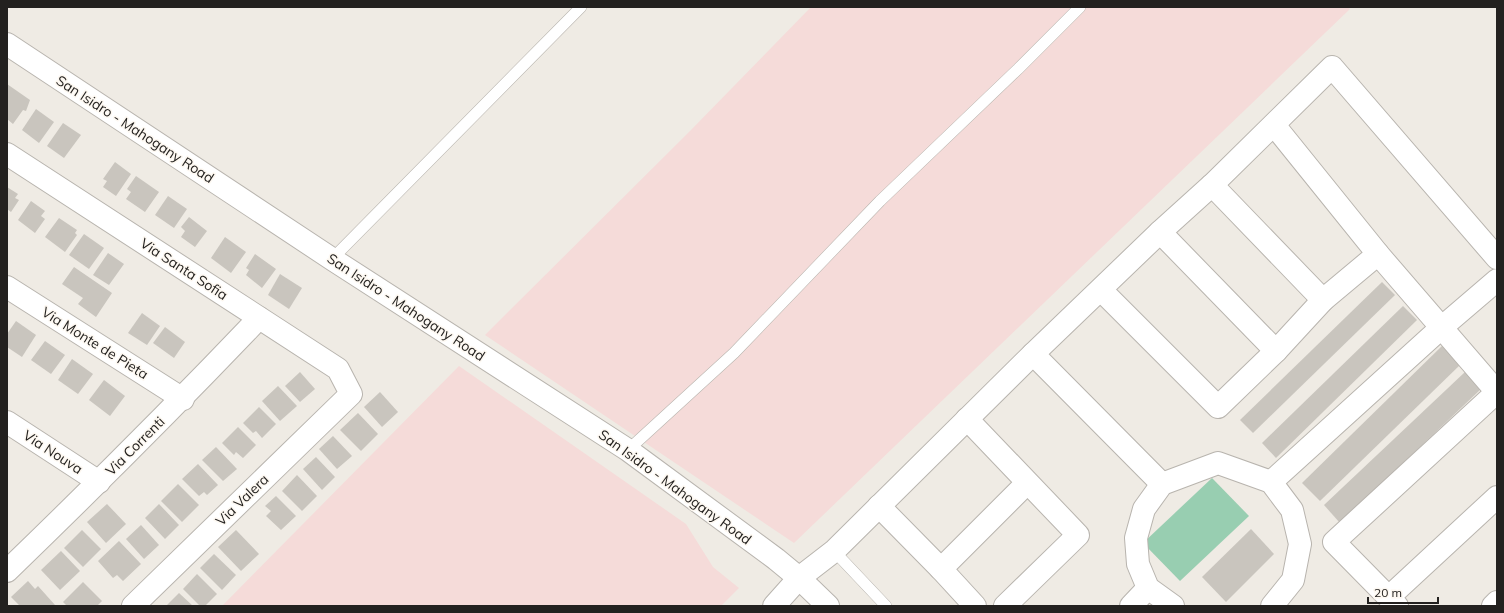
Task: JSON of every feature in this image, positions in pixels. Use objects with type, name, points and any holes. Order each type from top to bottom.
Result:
[{"type":"street","name":"San Isidro - Mahogany Road","points":[[7,44],[332,258],[628,450],[776,559],[799,578],[828,606]]},
{"type":"street","points":[[774,606],[799,578],[834,551],[1033,354],[1160,232],[1212,185],[1332,67],[1497,258]]},
{"type":"street","points":[[1274,125],[1378,254],[1440,328],[1497,392],[1334,542],[1393,601],[1497,497]]},
{"type":"street","name":"Via Santa Sofia","points":[[7,154],[338,369],[351,394]]},
{"type":"street","points":[[1212,185],[1323,300]]},
{"type":"street","points":[[1160,232],[1276,351]]},
{"type":"street","points":[[1101,290],[1218,407],[1276,351],[1323,300],[1378,254]]},
{"type":"street","points":[[1271,482],[1440,328],[1497,280]]},
{"type":"street","name":"Via Monte de Pieta","points":[[7,287],[182,399]]},
{"type":"street","name":"Via Correnti","points":[[7,570],[99,482],[182,399],[259,318]]},
{"type":"street","points":[[1033,354],[1162,484]]},
{"type":"street","name":"Via Valera","points":[[133,606],[351,394]]},
{"type":"street","points":[[967,419],[1078,535],[1005,606]]},
{"type":"street","name":"Via Nouva","points":[[7,422],[99,482]]},
{"type":"street","points":[[1172,606],[1148,588],[1138,564],[1136,538],[1144,509],[1162,484],[1218,463],[1271,482],[1292,510],[1300,544],[1293,580],[1272,606]]},
{"type":"street","points":[[941,569],[1027,483]]},
{"type":"street","points":[[879,506],[975,606]]},
{"type":"street","points":[[1131,606],[1148,588]]},
{"type":"street","points":[[1493,606],[1497,602]]},
{"type":"lane","points":[[332,258],[581,7]]},
{"type":"lane","points":[[628,450],[734,353],[880,201],[1018,69],[1080,7]]},
{"type":"lane","points":[[834,551],[886,606]]},
{"type":"shaded area","points":[[811,7],[1348,7],[1350,9],[794,543],[485,335],[690,131]]},
{"type":"shaded area","points":[[459,366],[686,524],[713,567],[739,588],[721,606],[222,606]]},
{"type":"green space","points":[[1212,478],[1249,516],[1180,581],[1143,543]]},
{"type":"building","points":[[7,84],[30,100],[26,111],[23,110],[13,124],[7,119]]},
{"type":"building","points":[[36,109],[54,122],[39,143],[22,130]]},
{"type":"building","points":[[63,123],[81,135],[64,158],[47,146]]},
{"type":"building","points":[[115,162],[131,174],[116,196],[103,187],[107,181],[103,179]]},
{"type":"building","points":[[136,176],[159,192],[145,212],[126,199],[131,192],[127,189]]},
{"type":"building","points":[[7,187],[18,194],[15,198],[19,200],[11,212],[7,209]]},
{"type":"building","points":[[168,196],[187,209],[174,228],[155,215]]},
{"type":"building","points":[[31,201],[45,211],[41,216],[45,219],[35,233],[18,220]]},
{"type":"building","points":[[189,217],[207,231],[195,247],[181,237],[185,231],[181,227]]},
{"type":"building","points":[[59,218],[77,230],[75,233],[77,235],[65,252],[45,237]]},
{"type":"building","points":[[84,234],[104,248],[89,269],[69,255]]},
{"type":"building","points":[[225,237],[246,252],[231,273],[211,258]]},
{"type":"building","points":[[108,253],[124,264],[109,285],[93,275]]},
{"type":"building","points":[[255,254],[276,269],[262,288],[246,275],[249,270],[246,268]]},
{"type":"building","points":[[74,267],[112,293],[96,317],[78,304],[83,298],[62,284]]},
{"type":"building","points":[[280,274],[302,288],[289,309],[268,295]]},
{"type":"building","points":[[1382,282],[1395,295],[1253,433],[1240,420]]},
{"type":"building","points":[[1403,306],[1417,320],[1276,458],[1262,443]]},
{"type":"building","points":[[142,313],[160,326],[147,345],[128,333]]},
{"type":"building","points":[[16,321],[36,335],[22,357],[7,347],[7,334]]},
{"type":"building","points":[[165,327],[185,342],[174,358],[153,343]]},
{"type":"building","points":[[45,341],[65,355],[51,374],[31,360]]},
{"type":"building","points":[[1443,345],[1461,364],[1320,501],[1302,483]]},
{"type":"building","points":[[72,359],[93,374],[78,394],[58,380]]},
{"type":"building","points":[[300,372],[315,389],[300,402],[285,386]]},
{"type":"building","points":[[1465,372],[1481,389],[1340,523],[1324,505]]},
{"type":"building","points":[[104,380],[125,396],[110,416],[89,400]]},
{"type":"building","points":[[278,386],[297,406],[280,421],[262,401]]},
{"type":"building","points":[[380,392],[398,412],[382,427],[364,407]]},
{"type":"building","points":[[259,407],[276,424],[262,438],[256,431],[253,433],[243,423]]},
{"type":"building","points":[[358,413],[378,434],[361,451],[340,430]]},
{"type":"building","points":[[238,427],[256,445],[243,458],[236,452],[234,455],[222,443]]},
{"type":"building","points":[[333,436],[352,456],[337,469],[319,449]]},
{"type":"building","points":[[216,447],[237,469],[223,481],[202,460]]},
{"type":"building","points":[[316,457],[335,477],[322,490],[303,469]]},
{"type":"building","points":[[198,464],[218,485],[207,495],[204,492],[199,496],[182,479]]},
{"type":"building","points":[[297,475],[317,496],[302,511],[282,491]]},
{"type":"building","points":[[178,484],[199,505],[182,522],[161,501]]},
{"type":"building","points":[[276,496],[296,516],[281,530],[266,516],[271,511],[265,506]]},
{"type":"building","points":[[107,504],[126,524],[106,543],[87,522]]},
{"type":"building","points":[[159,504],[179,525],[165,539],[145,518]]},
{"type":"building","points":[[141,525],[159,545],[144,559],[126,539]]},
{"type":"building","points":[[1251,529],[1274,554],[1226,602],[1202,577]]},
{"type":"building","points":[[82,530],[101,549],[83,567],[64,548]]},
{"type":"building","points":[[236,530],[259,554],[241,571],[218,547]]},
{"type":"building","points":[[119,541],[141,564],[123,581],[117,575],[113,578],[98,561]]},
{"type":"building","points":[[61,551],[80,571],[60,590],[41,570]]},
{"type":"building","points":[[214,554],[236,575],[222,590],[200,568]]},
{"type":"building","points":[[197,574],[217,594],[205,606],[200,606],[183,589]]},
{"type":"building","points":[[28,581],[35,589],[38,586],[55,605],[20,606],[11,597]]},
{"type":"building","points":[[83,582],[102,601],[97,606],[67,606],[63,602]]},
{"type":"building","points":[[179,593],[193,606],[166,606]]}]
